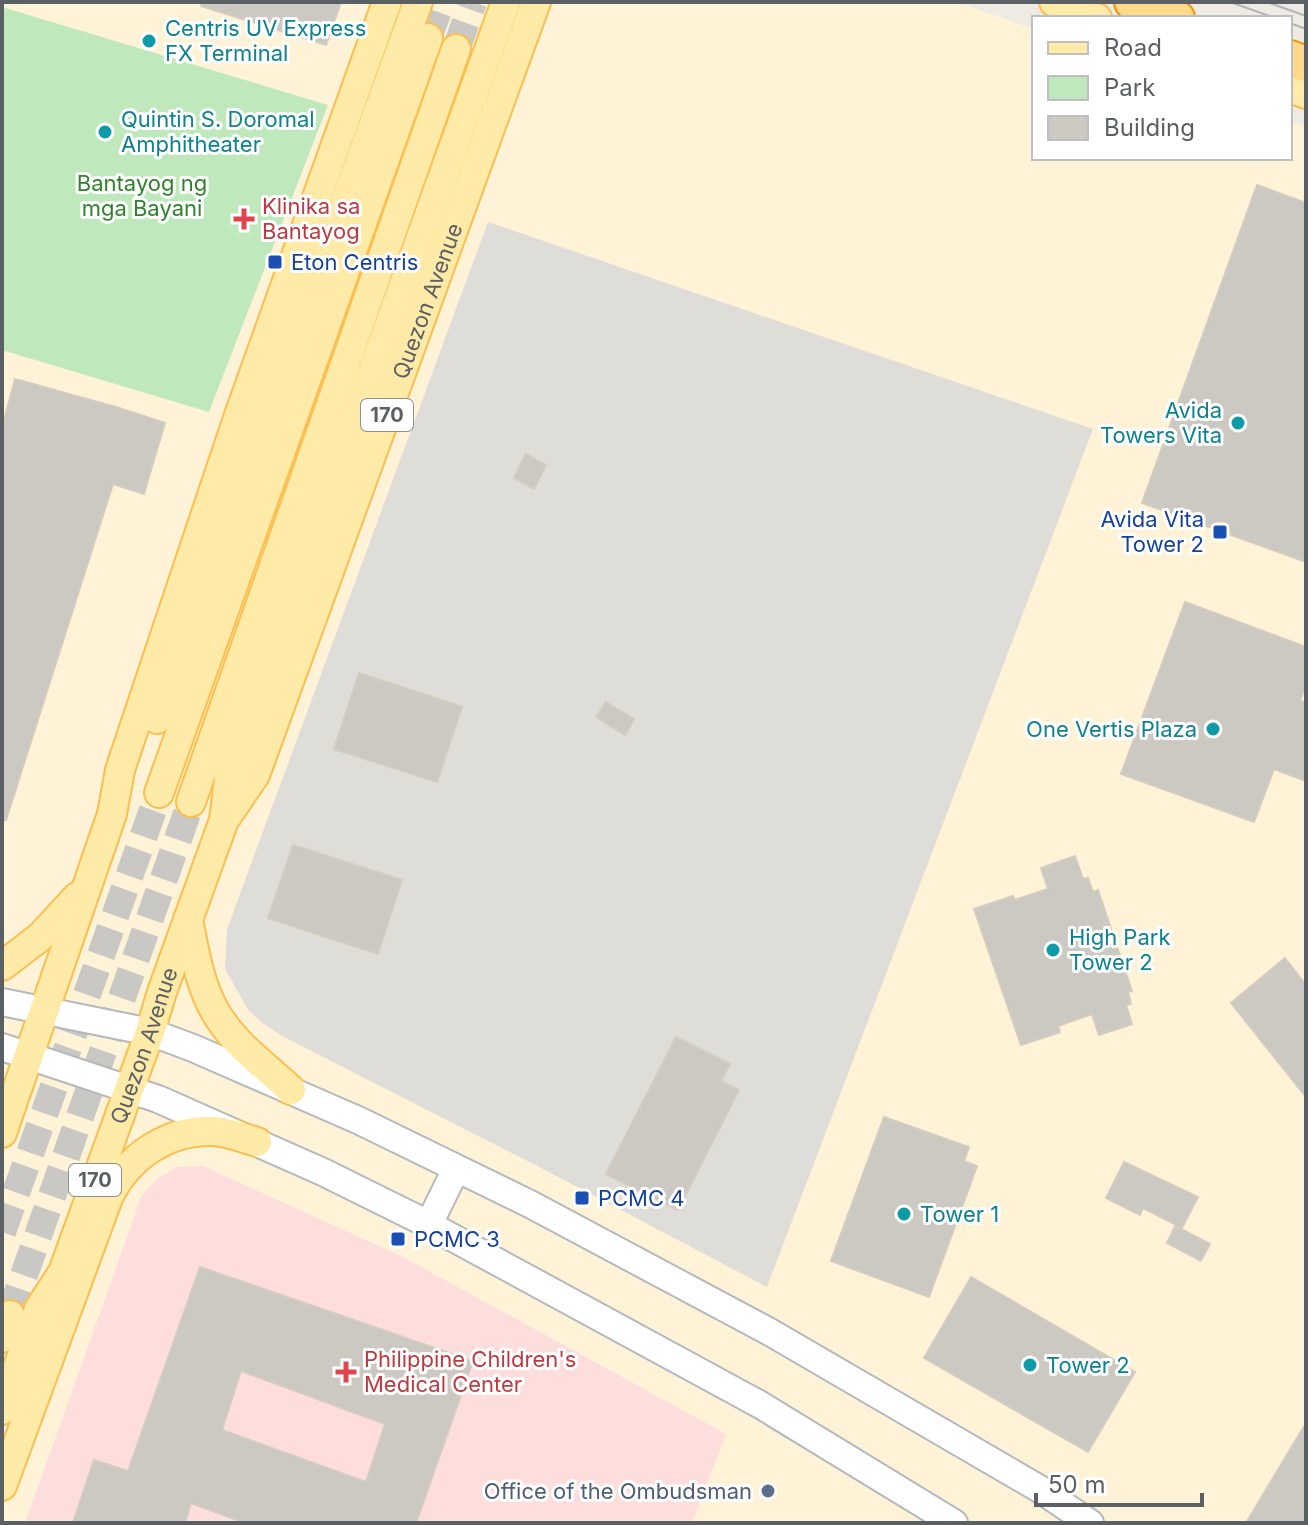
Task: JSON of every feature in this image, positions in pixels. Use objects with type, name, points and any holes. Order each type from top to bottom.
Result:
[{"type":"highway","points":[[1138,4],[1171,16]]},
{"type":"main road","points":[[4,1120],[15,1051],[44,1011],[112,814],[120,770],[234,430],[387,2]]},
{"type":"main road","points":[[112,814],[137,774],[418,2]]},
{"type":"main road","name":"Quezon Avenue","points":[[2,1410],[39,1309],[63,1272],[150,1032],[224,820],[231,762],[506,2]]},
{"type":"main road","name":"Quezon Avenue","points":[[224,820],[255,775],[536,2]]},
{"type":"main road","points":[[1054,2],[1092,16]]},
{"type":"main road","points":[[159,793],[428,38]]},
{"type":"main road","name":"170","points":[[191,802],[456,49]]},
{"type":"main road","points":[[2,966],[40,937],[75,899],[88,879]]},
{"type":"main road","points":[[188,918],[204,987],[218,1016],[237,1040],[291,1090]]},
{"type":"main road","points":[[2,1002],[150,1032],[360,1121],[530,1204],[768,1331],[1038,1488],[1090,1523]]},
{"type":"main road","points":[[15,1051],[158,1099],[323,1172],[429,1224],[759,1404],[954,1523]]},
{"type":"main road","points":[[63,1320],[112,1189],[141,1155],[168,1139],[191,1133],[214,1131],[257,1142]]},
{"type":"main road","points":[[429,1224],[456,1169]]},
{"type":"main road","name":"Quezon Avenue","points":[[2,1486],[63,1320],[63,1272]]},
{"type":"shaded area","points":[[2,2],[957,2],[1032,28],[1032,160],[1292,160],[1292,122],[1306,127],[1306,1523],[2,1523]]},
{"type":"shaded area","points":[[488,222],[1093,429],[767,1287],[282,1036],[248,1010],[225,969],[227,929]]},
{"type":"shaded area","name":"Philippine Children's Medical Center","points":[[203,1166],[401,1256],[726,1434],[692,1523],[25,1523],[142,1195],[156,1180],[177,1167]]},
{"type":"green space","name":"Bantayog ng mga Bayani","points":[[2,7],[328,105],[209,412],[2,350]]},
{"type":"building","points":[[202,2],[341,2],[326,45],[201,6]]},
{"type":"building","name":"Avida Towers Vita","points":[[1257,185],[1306,203],[1306,562],[1142,503]]},
{"type":"building","points":[[15,379],[165,423],[144,494],[113,484],[6,820],[2,820],[2,428]]},
{"type":"building","points":[[526,454],[546,465],[534,489],[514,478]]},
{"type":"building","name":"One Vertis Plaza","points":[[1185,602],[1306,647],[1306,684],[1300,701],[1306,702],[1306,781],[1274,769],[1254,822],[1121,774]]},
{"type":"building","points":[[359,673],[462,707],[437,782],[334,749]]},
{"type":"building","points":[[606,702],[634,719],[625,735],[596,717]]},
{"type":"building","points":[[293,845],[402,880],[378,954],[268,918]]},
{"type":"building","name":"High Park Tower 2","points":[[1075,856],[1083,879],[1088,878],[1093,892],[1098,890],[1132,991],[1128,992],[1131,1004],[1126,1005],[1132,1024],[1099,1035],[1092,1014],[1058,1026],[1060,1032],[1021,1045],[974,909],[1048,889],[1041,868]]},
{"type":"building","points":[[1285,958],[1306,985],[1306,1097],[1231,1003]]},
{"type":"building","points":[[676,1037],[730,1064],[721,1081],[739,1090],[678,1210],[606,1174]]},
{"type":"building","name":"Tower 1","points":[[884,1117],[969,1147],[964,1161],[977,1166],[929,1297],[831,1261]]},
{"type":"building","points":[[1124,1162],[1198,1197],[1182,1228],[1143,1208],[1140,1215],[1106,1198]]},
{"type":"building","points":[[1175,1226],[1210,1244],[1201,1261],[1167,1243]]},
{"type":"building","points":[[200,1267],[473,1361],[416,1523],[245,1523],[191,1503],[185,1523],[73,1523],[94,1460],[128,1471]],"holes":[[[241,1371],[385,1424],[366,1482],[222,1430]]]},
{"type":"building","name":"Tower 2","points":[[971,1277],[1135,1372],[1088,1452],[924,1358]]},
{"type":"building","points":[[1306,1423],[1306,1523],[1246,1523]]},
{"type":"tunnel","points":[[428,38],[441,2]]},
{"type":"tunnel","points":[[456,49],[473,2]]},
{"type":"tunnel","points":[[2,1232],[159,793]]},
{"type":"tunnel","points":[[10,1315],[191,802]]},
{"type":"tram line","points":[[1230,2],[1269,16]]},
{"type":"tram line","points":[[1267,2],[1306,16]]},
{"type":"tram line","points":[[1292,24],[1306,29]]},
{"type":"place","name":"Centris UV Express FX Terminal","points":[[149,41]]},
{"type":"place","name":"Quintin S. Doromal Amphitheater","points":[[105,132]]},
{"type":"place","name":"Klinika sa Bantayog","points":[[244,219]]},
{"type":"place","name":"Eton Centris","points":[[275,262]]},
{"type":"place","name":"Avida Towers Vita","points":[[1238,423]]},
{"type":"place","name":"Avida Vita Tower 2","points":[[1220,532]]},
{"type":"place","name":"One Vertis Plaza","points":[[1213,729]]},
{"type":"place","name":"High Park Tower 2","points":[[1053,950]]},
{"type":"place","name":"PCMC 4","points":[[582,1198]]},
{"type":"place","name":"Tower 1","points":[[904,1214]]},
{"type":"place","name":"PCMC 3","points":[[398,1239]]},
{"type":"place","name":"Tower 2","points":[[1030,1365]]},
{"type":"place","name":"Philippine Children's Medical Center","points":[[346,1372]]},
{"type":"place","name":"Office of the Ombudsman","points":[[768,1491]]}]
